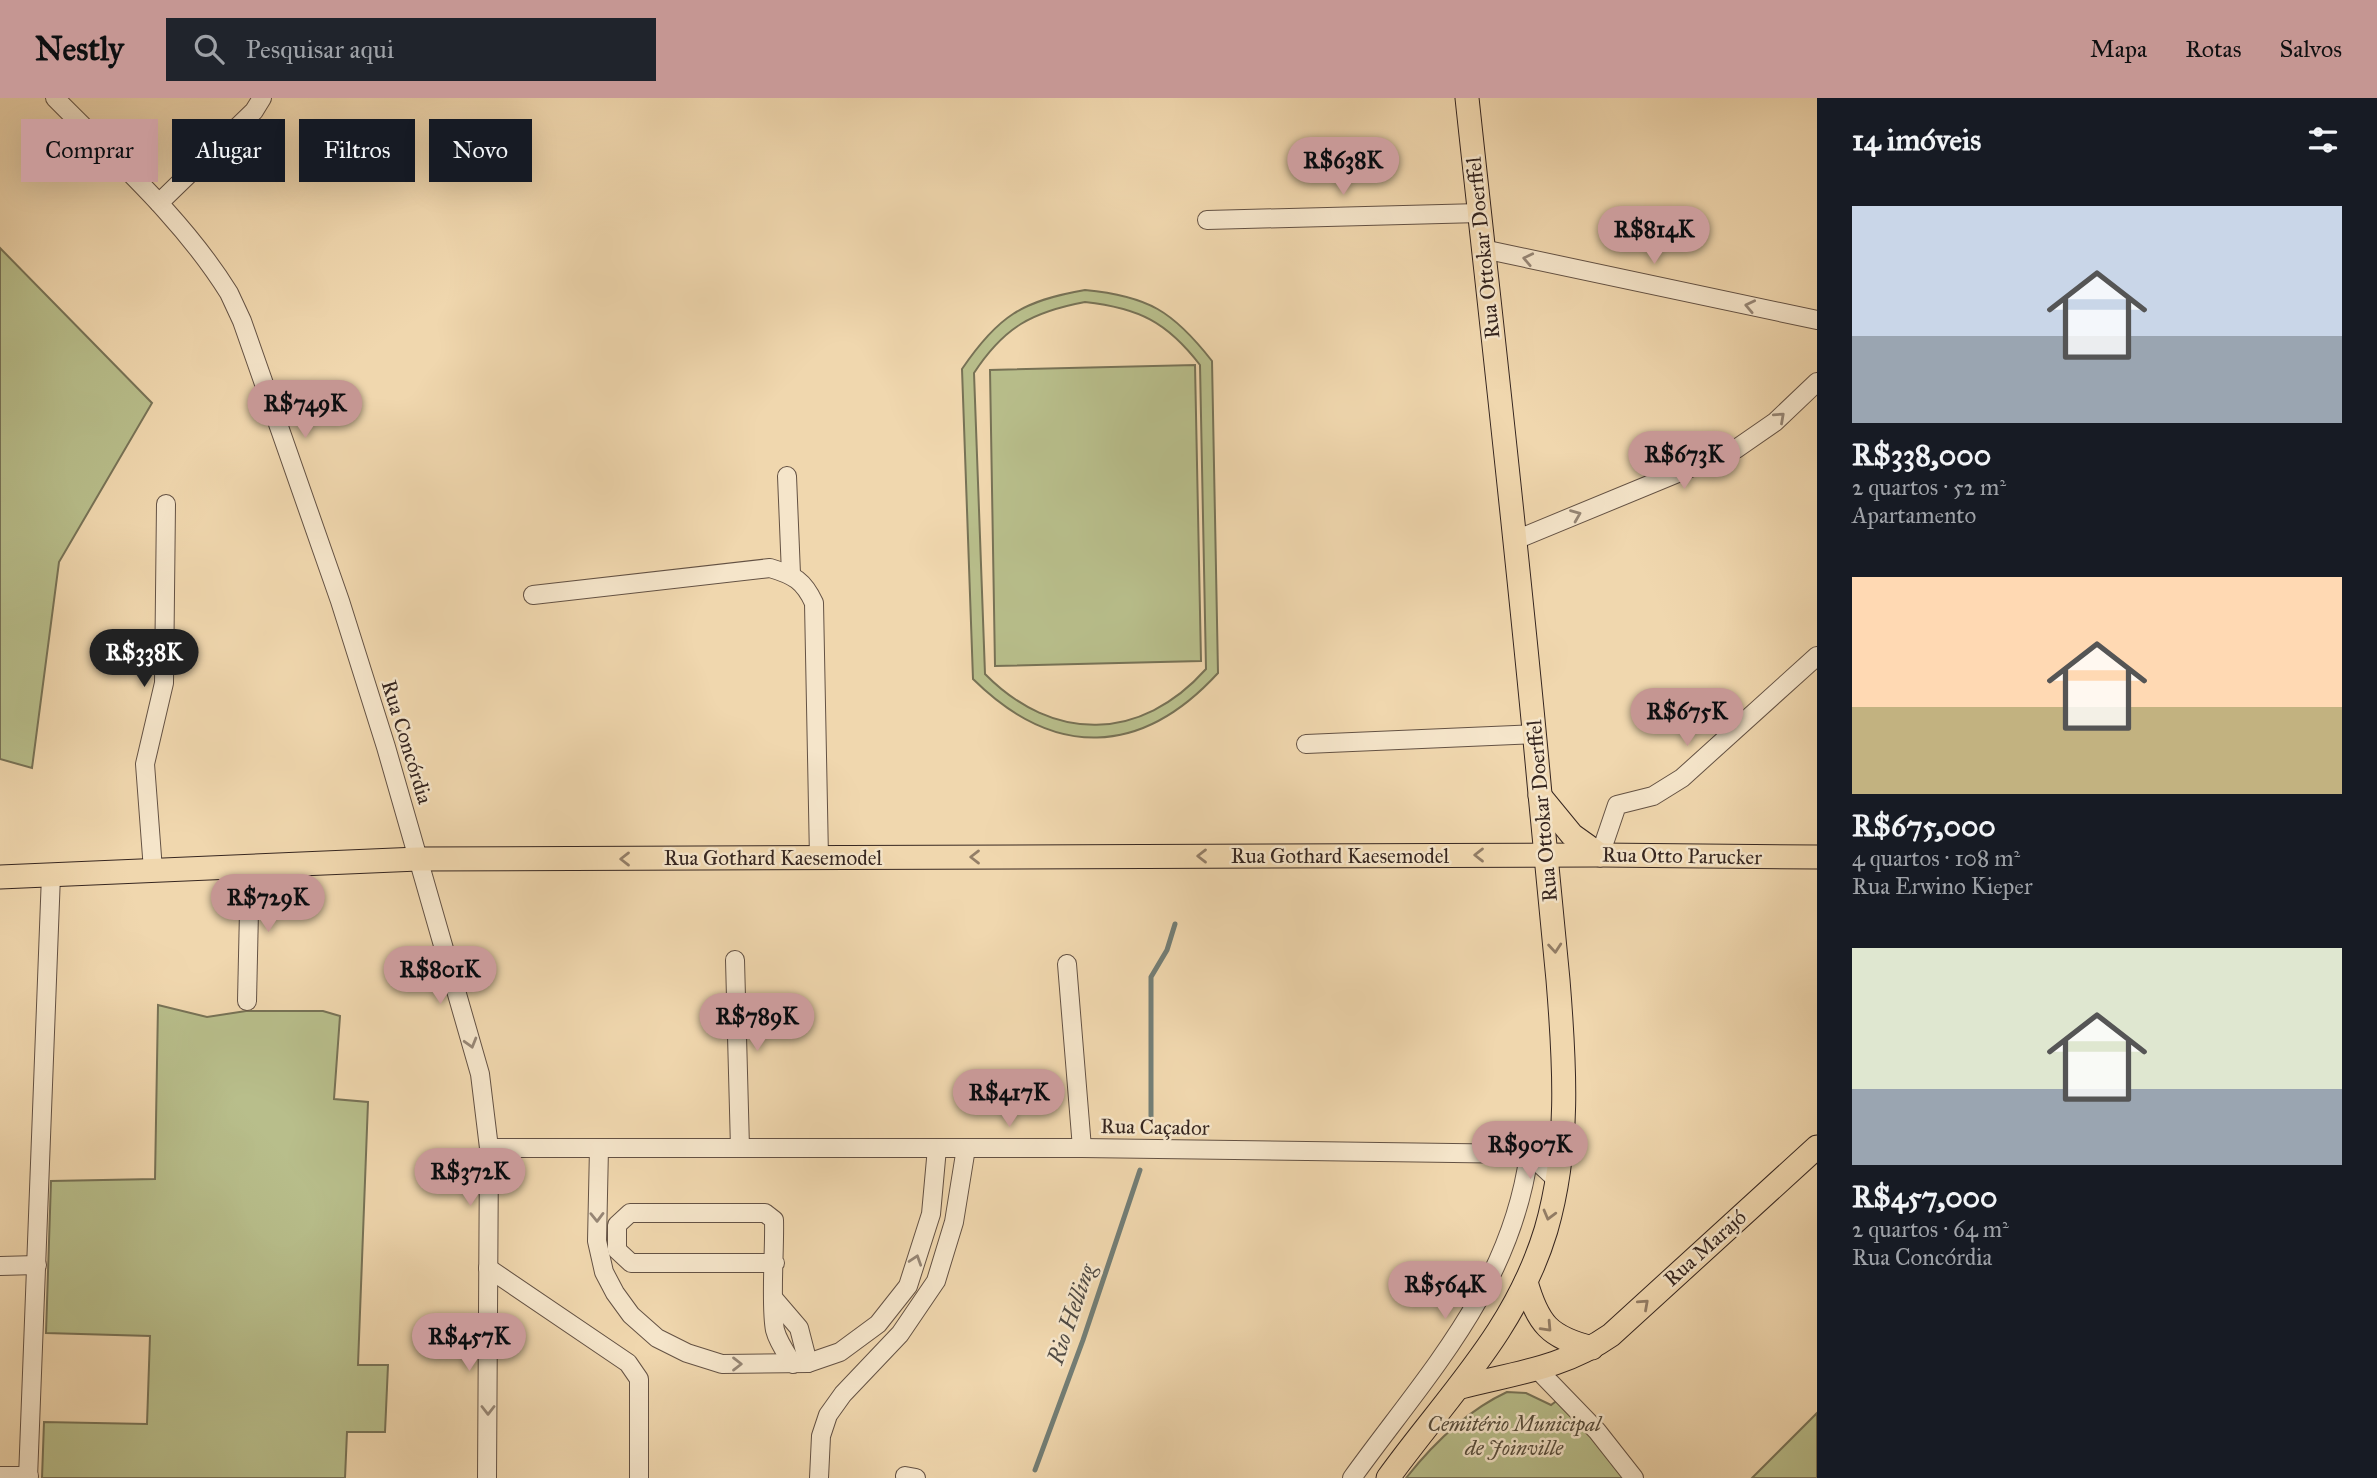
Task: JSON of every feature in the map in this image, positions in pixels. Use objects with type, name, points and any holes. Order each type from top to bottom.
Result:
[{"type":"main road","name":"Rua Ottokar Doerffel","points":[[1388,1478],[1461,1387],[1494,1339],[1526,1282],[1545,1232],[1558,1181],[1566,1087],[1535,734],[1467,98]]},
{"type":"main road","points":[[1541,796],[1572,835],[1600,855]]},
{"type":"main road","name":"Rua Gothard Kaesemodel","points":[[0,877],[418,859],[1547,855]]},
{"type":"main road","name":"Rua Otto Parucker","points":[[1547,855],[1817,857]]},
{"type":"main road","name":"Rua Marajó","points":[[1461,1387],[1537,1369],[1576,1357],[1592,1348],[1611,1335],[1817,1147]]},
{"type":"main road","points":[[1526,1282],[1532,1304],[1545,1326],[1568,1342],[1592,1348]]},
{"type":"street","name":"Rua Concórdia","points":[[55,98],[159,203],[214,269],[242,321],[317,531],[386,747],[480,1074],[489,1148],[487,1478]]},
{"type":"street","points":[[159,203],[254,111],[261,98]]},
{"type":"street","points":[[1207,220],[1480,213]]},
{"type":"street","points":[[1483,249],[1817,320]]},
{"type":"street","points":[[1513,541],[1736,449],[1775,422],[1817,382]]},
{"type":"street","points":[[787,476],[791,574]]},
{"type":"street","points":[[153,870],[145,764],[164,682],[166,504]]},
{"type":"street","points":[[533,595],[770,568],[791,574],[806,584],[814,603],[819,858]]},
{"type":"street","points":[[1600,855],[1617,805],[1653,796],[1682,778],[1817,656]]},
{"type":"street","points":[[1306,744],[1535,734]]},
{"type":"street","points":[[247,1001],[250,866]]},
{"type":"street","points":[[0,1476],[29,1477],[51,875]]},
{"type":"street","points":[[736,960],[740,1148]]},
{"type":"street","points":[[1068,964],[1082,1149]]},
{"type":"street","name":"Rua Caçador","points":[[489,1148],[966,1148],[1529,1154]]},
{"type":"street","points":[[599,1148],[597,1241],[604,1272],[631,1315],[657,1338],[687,1353],[722,1364],[800,1363],[840,1352],[878,1324],[908,1286],[931,1214],[937,1148]]},
{"type":"street","points":[[819,1478],[821,1436],[828,1415],[843,1394],[900,1334],[936,1281],[954,1222],[966,1148]]},
{"type":"street","points":[[1529,1154],[1558,1181]]},
{"type":"street","points":[[1352,1478],[1445,1356],[1477,1305],[1512,1228],[1524,1189],[1529,1154]]},
{"type":"street","points":[[775,1264],[631,1263],[617,1250],[617,1225],[630,1213],[765,1213],[774,1220],[775,1264],[775,1300],[776,1332],[800,1363]]},
{"type":"street","points":[[0,1266],[37,1265]]},
{"type":"street","points":[[488,1268],[628,1363],[639,1379],[639,1478]]},
{"type":"street","points":[[1537,1369],[1597,1430],[1634,1478]]},
{"type":"green space","points":[[0,248],[152,403],[59,562],[32,768],[0,759]]},
{"type":"green space","points":[[1085,290],[1143,302],[1171,318],[1212,361],[1218,673],[1189,701],[1159,721],[1128,733],[1097,738],[1066,734],[1035,724],[1004,705],[973,679],[962,369],[988,336],[1013,314],[1063,294]],"holes":[[[1085,302],[1136,313],[1163,328],[1176,338],[1200,365],[1206,669],[1181,693],[1154,710],[1125,721],[1097,725],[1068,722],[1039,713],[1011,697],[985,674],[974,373],[1008,333],[1034,317]]]},
{"type":"green space","points":[[1195,365],[1201,661],[995,666],[990,370]]},
{"type":"green space","points":[[158,1005],[207,1017],[246,1011],[323,1011],[340,1016],[334,1099],[368,1102],[358,1365],[388,1365],[385,1432],[347,1432],[345,1478],[42,1478],[44,1422],[147,1424],[150,1336],[46,1333],[51,1181],[155,1179]]},
{"type":"green space","name":"Cemitério Municipal de Joinville","points":[[1507,1392],[1526,1393],[1551,1405],[1563,1396],[1635,1478],[1406,1478],[1452,1429],[1479,1408]]},
{"type":"green space","points":[[1817,1413],[1817,1478],[1752,1478]]},
{"type":"waterway","name":"Rio Helling","points":[[1151,1116],[1151,977],[1167,950],[1175,924]]},
{"type":"waterway","name":"Rio Helling","points":[[1035,1470],[1083,1340],[1140,1170]]}]
